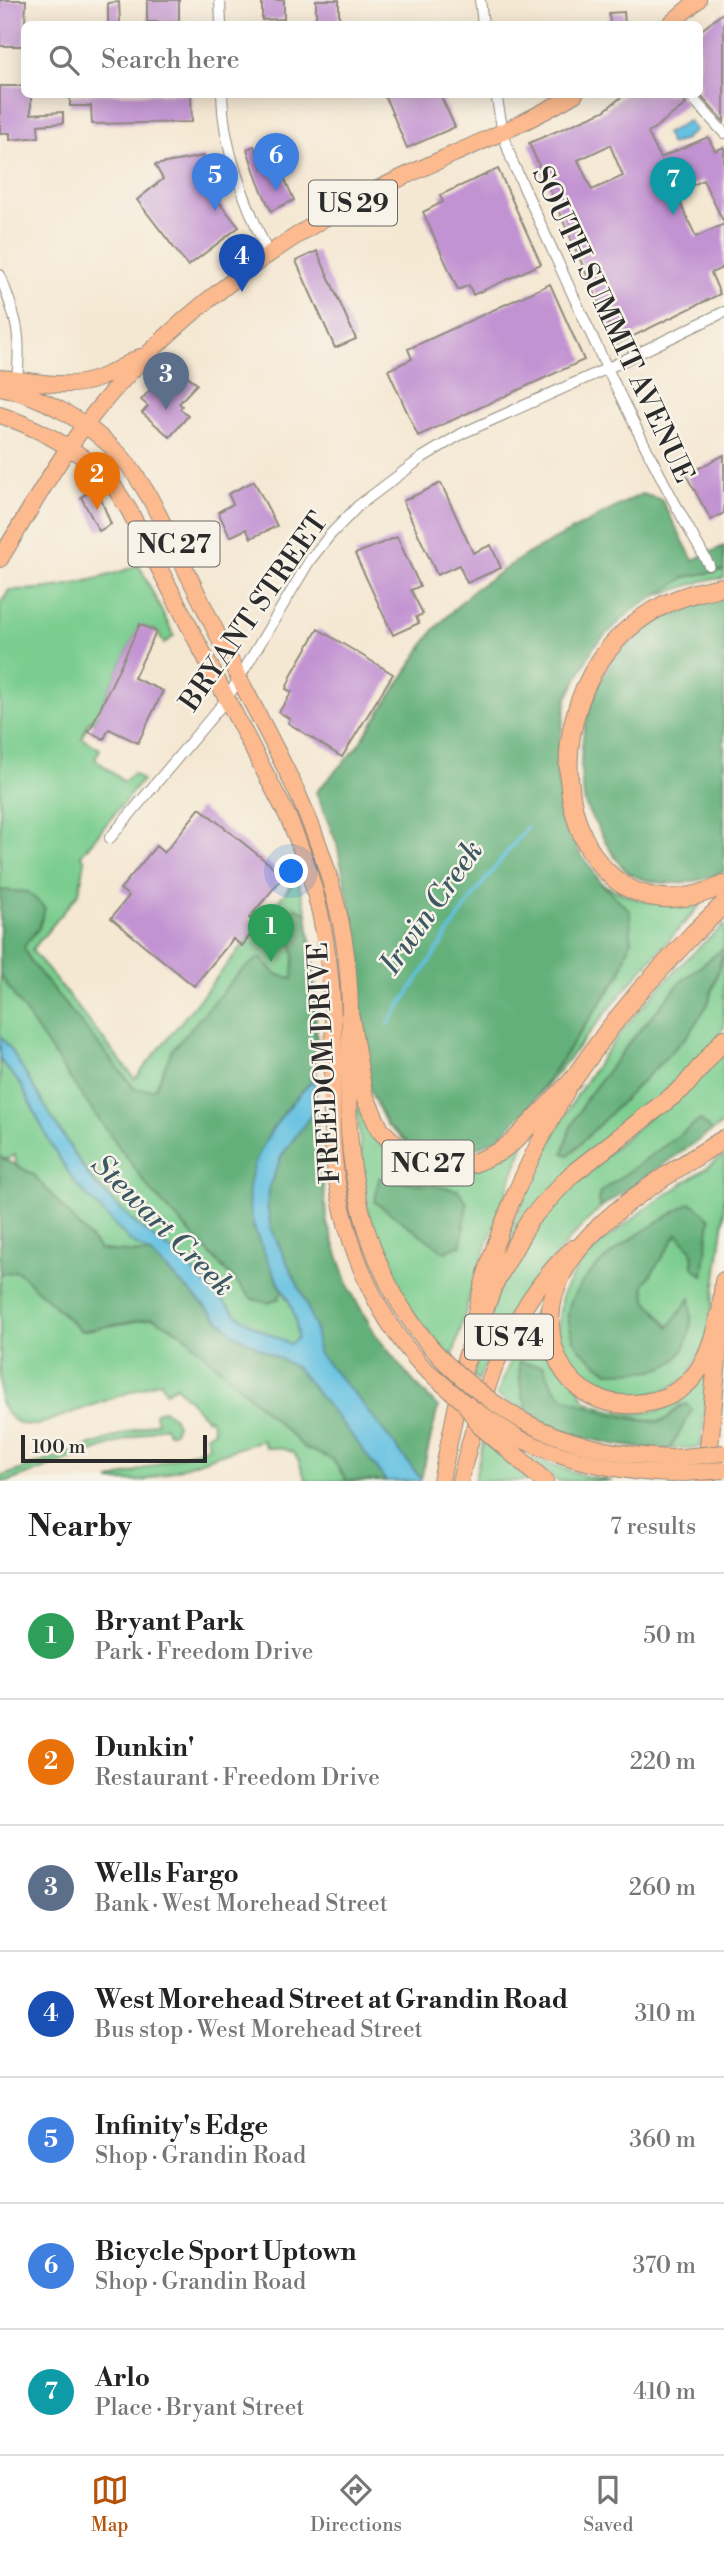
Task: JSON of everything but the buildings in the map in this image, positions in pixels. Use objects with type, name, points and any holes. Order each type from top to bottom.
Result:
[{"type":"highway","points":[[724,587],[683,596],[649,613],[621,636],[605,654],[591,676],[575,712],[569,736],[567,772],[575,813],[589,846],[608,873],[622,884],[637,893],[663,899],[690,897],[724,885]]},
{"type":"highway","name":"US 74","points":[[572,1081],[640,991],[724,904]]},
{"type":"highway","name":"NC 27","points":[[350,1017],[363,1093],[370,1112],[380,1130],[394,1145],[425,1162],[457,1166],[483,1160],[499,1152],[514,1141],[572,1081]]},
{"type":"highway","points":[[466,1360],[493,1286],[530,1219],[572,1175],[684,1087],[724,1038]]},
{"type":"highway","name":"US 74","points":[[606,1221],[658,1182],[718,1143]]},
{"type":"highway","points":[[606,1221],[564,1270],[550,1309],[550,1336],[554,1353],[568,1376],[580,1388],[603,1401],[615,1404],[642,1403],[668,1396],[684,1387],[706,1357],[719,1317]]},
{"type":"highway","points":[[706,1481],[724,1281]]},
{"type":"highway","points":[[467,1405],[481,1426],[512,1443],[544,1481]]},
{"type":"main road","points":[[673,21],[689,4]]},
{"type":"main road","name":"US 29","points":[[0,559],[85,425],[155,349],[234,278],[355,201],[503,133],[568,98]]},
{"type":"main road","points":[[0,378],[43,384],[79,384],[100,378],[155,349]]},
{"type":"main road","name":"FREEDOM DRIVE","points":[[0,387],[46,404],[85,425],[119,454],[150,498],[239,679],[288,769],[308,814],[324,860],[342,930],[350,1017],[349,1130],[357,1198],[378,1265],[404,1313],[449,1368],[476,1391],[537,1428],[587,1446],[650,1457],[673,1466],[724,1470]]},
{"type":"main road","name":"FREEDOM DRIVE","points":[[0,415],[44,433],[102,471],[129,510],[287,815],[306,856],[324,928],[333,1017],[335,1167],[340,1202],[350,1237],[363,1272],[391,1327],[424,1368],[467,1405]]},
{"type":"main road","name":"US 74","points":[[440,1481],[488,1264],[534,1150],[572,1081]]},
{"type":"main road","name":"US 74","points":[[460,1481],[486,1387],[517,1321],[559,1261],[606,1221]]},
{"type":"main road","name":"FREEDOM DRIVE","points":[[512,1443],[629,1472],[673,1466],[724,1453]]},
{"type":"street","points":[[220,0],[221,21]]},
{"type":"street","points":[[480,0],[483,21]]},
{"type":"street","points":[[222,98],[226,137],[232,162],[268,254]]},
{"type":"street","name":"SOUTH SUMMIT AVENUE","points":[[497,98],[503,133],[512,161],[606,369],[670,497],[709,565]]},
{"type":"street","points":[[693,98],[724,133]]},
{"type":"street","points":[[0,275],[19,330],[18,379]]},
{"type":"street","name":"BRYANT STREET","points":[[110,838],[226,699],[310,560],[358,506],[423,457],[463,433],[724,312]]},
{"type":"green space","points":[[641,494],[661,499],[693,560],[724,546],[724,570],[686,577],[629,613],[594,646],[567,698],[556,764],[563,812],[578,850],[602,884],[630,911],[631,941],[620,974],[529,1107],[497,1139],[457,1156],[416,1150],[387,1125],[371,1093],[362,1040],[355,931],[337,844],[316,792],[355,750],[433,631],[472,591],[527,554]]},
{"type":"green space","points":[[139,565],[174,636],[164,644],[158,632],[140,625],[94,722],[90,720],[82,738],[100,749],[95,759],[124,782],[133,773],[142,780],[81,855],[85,861],[79,893],[32,950],[135,1079],[297,878],[307,913],[314,975],[317,1041],[251,1135],[229,1179],[279,1298],[282,1290],[292,1307],[295,1319],[297,1339],[266,1369],[143,1253],[100,1250],[33,1174],[16,1165],[15,1155],[0,1162],[0,605],[9,590],[59,587]],"holes":[[[62,1133],[89,1175],[110,1198],[110,1219],[75,1183],[50,1143]]]},
{"type":"green space","points":[[724,570],[724,578],[706,580],[655,596],[686,577]]},
{"type":"green space","points":[[724,597],[724,871],[691,882],[654,882],[627,872],[608,847],[585,803],[581,775],[585,726],[601,680],[630,641],[667,616]]},
{"type":"green space","points":[[602,884],[651,903],[704,901],[631,982],[529,1107],[621,974],[630,911]]},
{"type":"green space","points":[[0,890],[28,892],[45,908],[39,928],[24,946],[30,961],[135,1089],[155,1089],[172,1050],[240,972],[260,957],[276,974],[293,979],[294,955],[287,918],[296,907],[307,913],[315,995],[315,1078],[293,1101],[270,1132],[253,1228],[282,1290],[279,1298],[269,1303],[252,1299],[151,1191],[79,1092],[0,975]]},
{"type":"green space","points":[[724,925],[724,948],[681,982],[586,1099],[708,1004],[724,954],[724,1027],[713,1045],[684,1077],[506,1248],[504,1246],[543,1157],[586,1081],[640,1009],[681,964]]},
{"type":"green space","points":[[724,948],[708,1004],[688,1035],[569,1155],[563,1153],[570,1129],[586,1099],[630,1042],[681,982]]},
{"type":"green space","points":[[724,1050],[724,1123],[712,1131],[701,1121],[599,1193],[600,1208],[563,1247],[530,1288],[501,1332],[478,1381],[473,1377],[488,1317],[503,1277],[546,1209]]},
{"type":"green space","points":[[355,1094],[377,1139],[400,1159],[422,1170],[438,1174],[468,1171],[496,1159],[525,1141],[476,1275],[452,1359],[409,1309],[380,1249],[367,1207]]},
{"type":"green space","points":[[316,1108],[327,1223],[350,1290],[377,1337],[438,1407],[421,1479],[361,1402],[317,1353],[314,1328],[303,1296],[271,1229],[267,1205],[270,1184],[282,1155]]},
{"type":"green space","points":[[700,1120],[712,1131],[600,1208],[599,1193]]},
{"type":"green space","points":[[724,1156],[724,1218],[708,1338],[688,1375],[669,1389],[631,1399],[597,1390],[584,1381],[567,1363],[557,1334],[562,1294],[578,1267],[599,1245],[648,1207]],"holes":[[[710,1219],[694,1267],[692,1250],[677,1234],[644,1284],[646,1299],[669,1328],[691,1299],[654,1370],[617,1250]]]},
{"type":"green space","points":[[0,1157],[33,1174],[100,1250],[151,1254],[234,1334],[297,1368],[386,1481],[347,1481],[332,1459],[305,1448],[182,1333],[153,1318],[81,1331],[17,1271],[0,1274]]},
{"type":"green space","points":[[379,1178],[458,1190],[467,1203],[461,1245],[445,1252],[375,1202]]},
{"type":"green space","points":[[690,1203],[710,1219],[703,1276],[693,1267],[692,1250],[677,1234],[644,1285],[646,1299],[669,1327],[690,1298],[691,1321],[686,1343],[674,1361],[664,1367],[647,1371],[608,1372],[582,1351],[574,1340],[568,1315],[573,1296],[600,1264],[618,1249]]},
{"type":"green space","points":[[17,1271],[81,1331],[153,1318],[182,1333],[305,1448],[332,1459],[347,1481],[306,1481],[294,1454],[284,1449],[266,1448],[262,1440],[143,1481],[108,1481],[209,1446],[206,1435],[214,1431],[210,1418],[207,1419],[176,1386],[166,1392],[161,1381],[37,1425],[14,1420],[0,1401],[0,1274]]},
{"type":"green space","points":[[544,1295],[547,1298],[543,1313],[585,1401],[627,1413],[649,1412],[670,1405],[704,1376],[708,1378],[701,1447],[670,1449],[691,1410],[680,1405],[665,1420],[657,1421],[594,1410],[561,1395],[544,1366],[523,1396],[531,1414],[497,1395],[522,1333]]},
{"type":"green space","points":[[519,1362],[544,1366],[552,1385],[560,1394],[580,1404],[612,1414],[657,1421],[665,1420],[686,1404],[692,1410],[670,1449],[619,1445],[574,1435],[540,1421],[531,1414],[521,1389]]},
{"type":"green space","points":[[161,1410],[169,1413],[176,1422],[173,1433],[168,1433],[165,1426],[9,1481],[0,1481],[0,1477],[157,1422],[155,1414]]},
{"type":"green space","points":[[483,1442],[530,1481],[474,1481]]},
{"type":"green space","points":[[528,1456],[585,1476],[612,1481],[557,1481]]},
{"type":"water","points":[[688,121],[695,130],[685,139],[671,145],[666,134]]},
{"type":"water","points":[[0,1036],[93,1182],[137,1225],[175,1253],[236,1314],[255,1327],[290,1344],[297,1338],[295,1318],[255,1228],[250,1212],[249,1185],[253,1168],[269,1134],[315,1078],[316,1108],[282,1155],[270,1184],[267,1205],[271,1229],[303,1296],[315,1328],[318,1353],[361,1402],[420,1481],[386,1481],[297,1368],[234,1334],[151,1254],[129,1240],[75,1183],[50,1143],[21,1085],[0,1060]]},
{"type":"waterway","name":"Irwin Creek","points":[[388,1024],[476,892],[527,827]]},
{"type":"place","name":"Bicycle Sport Uptown","points":[[276,191]]},
{"type":"place","name":"Infinity's Edge","points":[[215,211]]},
{"type":"place","name":"Arlo","points":[[673,215]]},
{"type":"place","name":"West Morehead Street at Grandin Road","points":[[242,292]]},
{"type":"place","name":"Wells Fargo","points":[[166,410]]},
{"type":"place","name":"Dunkin'","points":[[97,510]]},
{"type":"place","name":"Bryant Park","points":[[271,962]]},
{"type":"water label","name":"Stewart Creek","points":[[163,1225]]}]
